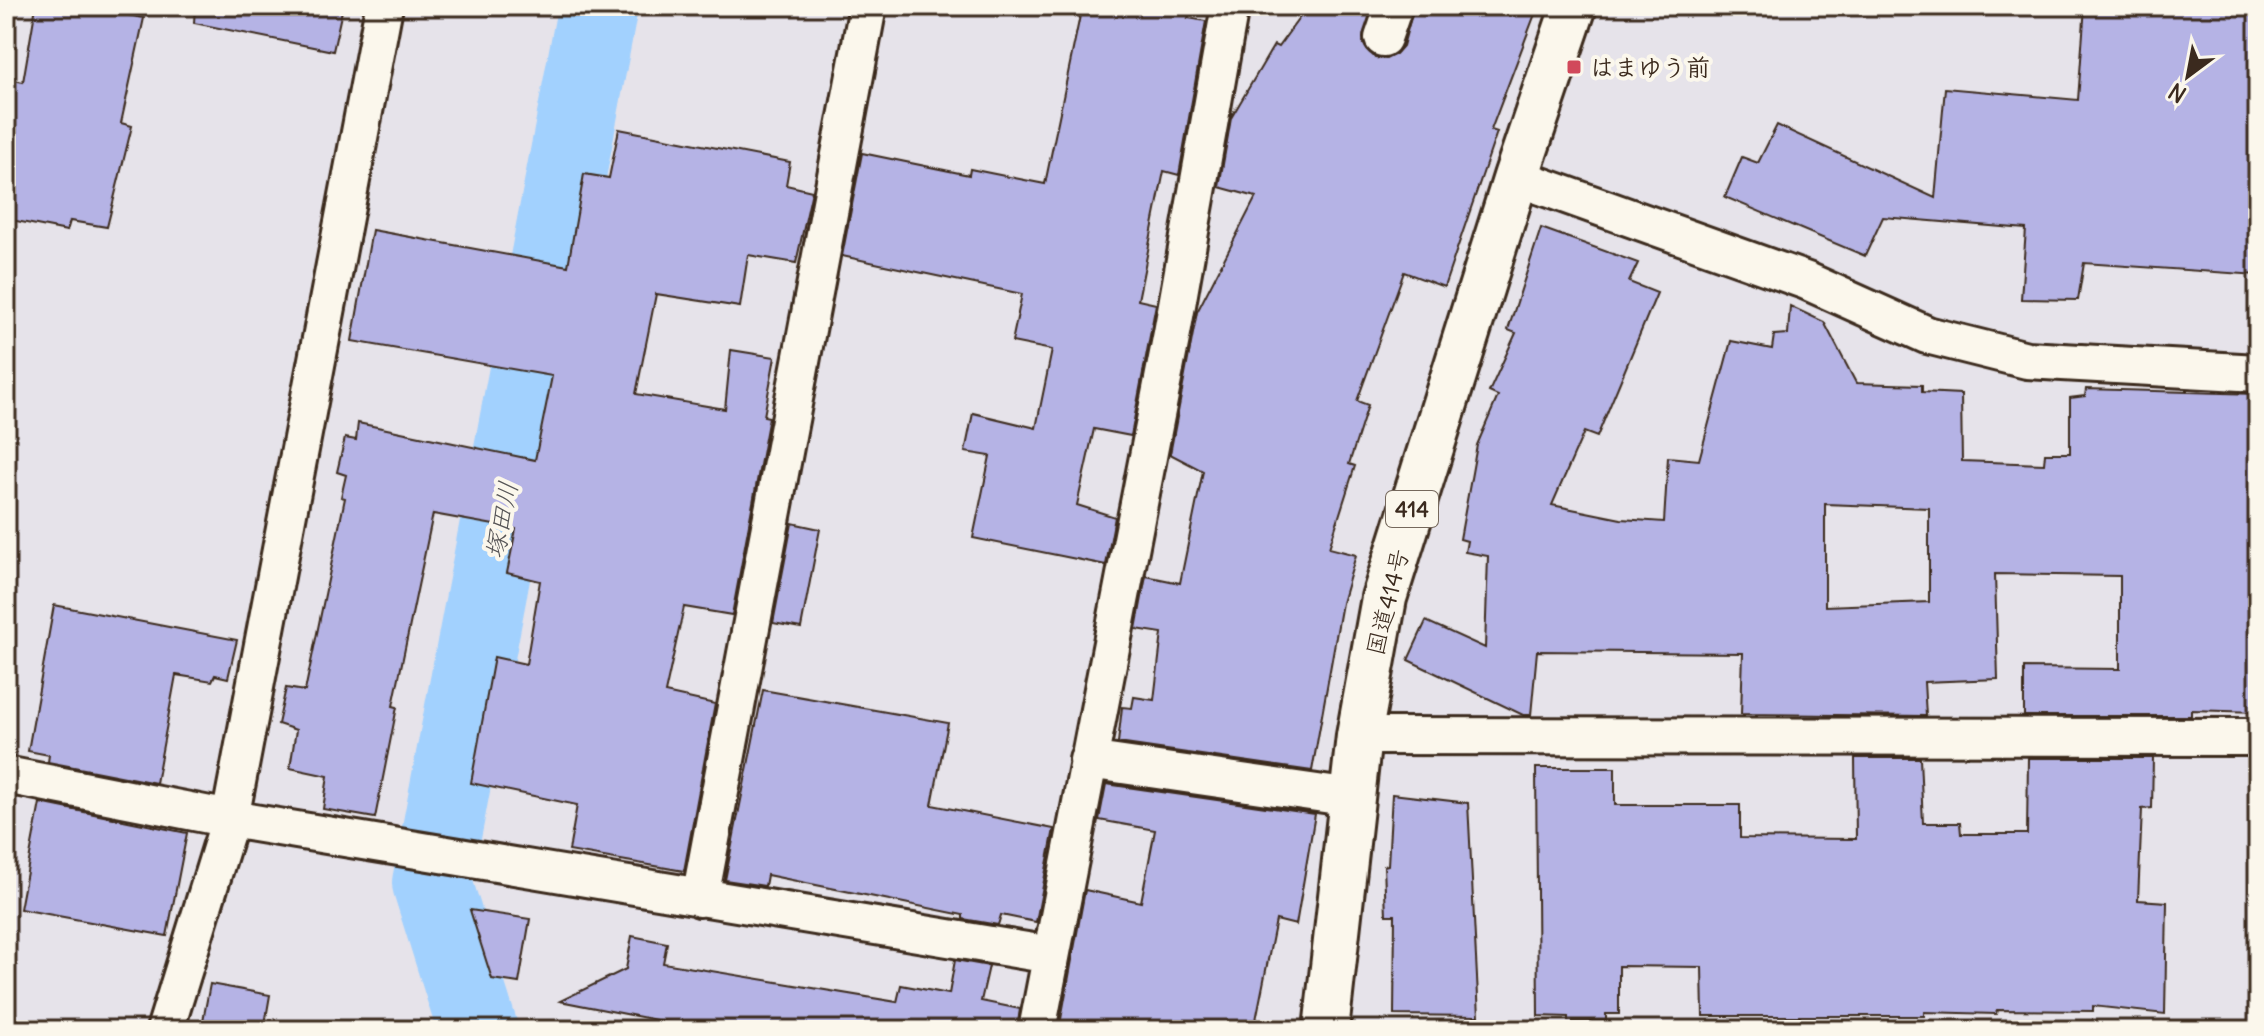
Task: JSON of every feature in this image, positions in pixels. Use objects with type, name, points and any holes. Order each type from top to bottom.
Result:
[{"type":"highway","name":"国道414号","points":[[1326,1030],[1359,736],[1384,598],[1516,177],[1574,6]]},
{"type":"street","points":[[165,1030],[230,819],[384,6]]},
{"type":"street","points":[[700,898],[868,6]]},
{"type":"street","points":[[1037,1030],[1172,333],[1230,6]]},
{"type":"street","points":[[1516,177],[1807,281],[1927,335],[2027,360],[2258,373]]},
{"type":"street","points":[[1359,736],[2258,737]]},
{"type":"street","points":[[1088,760],[1352,798]]},
{"type":"street","points":[[6,775],[230,819],[1051,955]]},
{"type":"building","points":[[36,6],[79,6],[144,18],[121,123],[132,126],[107,227],[70,221],[67,231],[6,219],[6,118],[14,80],[23,82]]},
{"type":"building","points":[[195,6],[343,6],[333,51],[194,23]]},
{"type":"building","points":[[1082,6],[1193,6],[1188,18],[1206,21],[1179,175],[1164,171],[1138,300],[1156,304],[1131,436],[1094,429],[1077,505],[1115,517],[1106,565],[973,538],[990,456],[965,452],[973,413],[1036,428],[1052,350],[1012,342],[1022,294],[842,256],[862,153],[969,175],[970,169],[1045,184]]},
{"type":"building","points":[[1308,6],[1372,6],[1363,43],[1375,58],[1386,59],[1403,46],[1414,6],[1538,6],[1491,130],[1497,132],[1444,287],[1404,272],[1357,401],[1368,405],[1349,464],[1355,466],[1329,548],[1356,555],[1342,603],[1312,771],[1118,743],[1122,707],[1132,708],[1134,697],[1154,700],[1162,633],[1136,629],[1146,576],[1180,583],[1203,471],[1170,454],[1197,312],[1256,197],[1219,187],[1231,118],[1274,45],[1278,47]]},
{"type":"building","points":[[2085,6],[2258,6],[2258,275],[2084,263],[2078,300],[2021,299],[2026,229],[1883,217],[1865,256],[1725,197],[1742,157],[1758,163],[1777,125],[1935,198],[1945,88],[2078,100]]},
{"type":"building","points":[[619,129],[790,162],[786,185],[812,191],[796,263],[748,255],[740,307],[656,294],[636,394],[725,409],[731,350],[775,357],[764,416],[769,417],[732,615],[684,607],[665,693],[715,704],[684,871],[569,851],[577,805],[471,783],[494,657],[526,664],[540,581],[507,573],[516,529],[433,514],[393,706],[397,707],[375,818],[323,809],[328,776],[290,768],[296,730],[278,724],[286,688],[305,691],[345,498],[341,497],[346,475],[337,472],[345,438],[356,440],[358,423],[535,460],[552,376],[352,341],[372,230],[568,266],[584,174],[609,178]]},
{"type":"building","points":[[1541,228],[1638,263],[1629,282],[1657,293],[1597,437],[1584,432],[1552,505],[1621,519],[1664,522],[1668,457],[1699,460],[1731,341],[1772,349],[1774,335],[1788,334],[1790,306],[1824,322],[1856,383],[1922,385],[1922,392],[1961,394],[1962,461],[2044,464],[2045,453],[2070,453],[2070,398],[2085,396],[2086,389],[2257,394],[2258,712],[2191,710],[2191,716],[2024,716],[2024,668],[2120,669],[2120,576],[1995,574],[1998,679],[1924,682],[1926,716],[1741,714],[1743,653],[1537,651],[1531,715],[1523,715],[1408,660],[1426,621],[1485,648],[1488,556],[1465,552],[1467,541],[1460,539],[1477,445],[1498,396],[1489,392],[1516,333],[1508,330]],"holes":[[[1825,504],[1929,508],[1929,602],[1825,606]]]},
{"type":"building","points":[[792,523],[820,529],[801,628],[773,623]]},
{"type":"building","points":[[54,605],[237,640],[228,678],[215,675],[212,681],[176,675],[156,783],[48,762],[49,755],[28,751]]},
{"type":"building","points":[[763,690],[948,723],[932,805],[1054,829],[1036,922],[1001,915],[998,925],[963,919],[963,915],[767,875],[765,886],[725,880]]},
{"type":"building","points":[[1855,758],[1920,758],[1923,823],[1960,823],[1961,834],[2027,834],[2028,758],[2153,758],[2152,808],[2142,809],[2138,900],[2167,902],[2165,1014],[2093,1006],[2093,1011],[1997,1010],[1996,1014],[1924,1012],[1924,1016],[1703,1016],[1702,967],[1619,966],[1619,1014],[1606,1014],[1606,1021],[1568,1021],[1568,1017],[1538,1016],[1536,768],[1615,768],[1615,805],[1740,805],[1740,838],[1856,839]]},
{"type":"building","points":[[1106,784],[1315,814],[1296,925],[1276,920],[1254,1030],[1059,1030],[1085,890],[1141,902],[1155,830],[1099,820]]},
{"type":"building","points":[[1392,794],[1468,803],[1479,1016],[1394,1015],[1395,915],[1386,915],[1384,866],[1388,865]]},
{"type":"building","points":[[40,803],[187,833],[167,936],[20,909]]},
{"type":"building","points":[[470,910],[530,919],[519,983],[492,979]]},
{"type":"building","points":[[632,936],[667,943],[663,963],[897,1002],[901,985],[949,994],[955,960],[989,966],[981,1001],[1020,1009],[1017,1030],[707,1030],[560,1001],[626,969]]},
{"type":"building","points":[[210,984],[270,995],[264,1030],[202,1026]]},
{"type":"waterway","name":"塚田川","points":[[478,1030],[432,883],[598,6]]},
{"type":"place","name":"はまゆう前","points":[[1574,67]]}]
